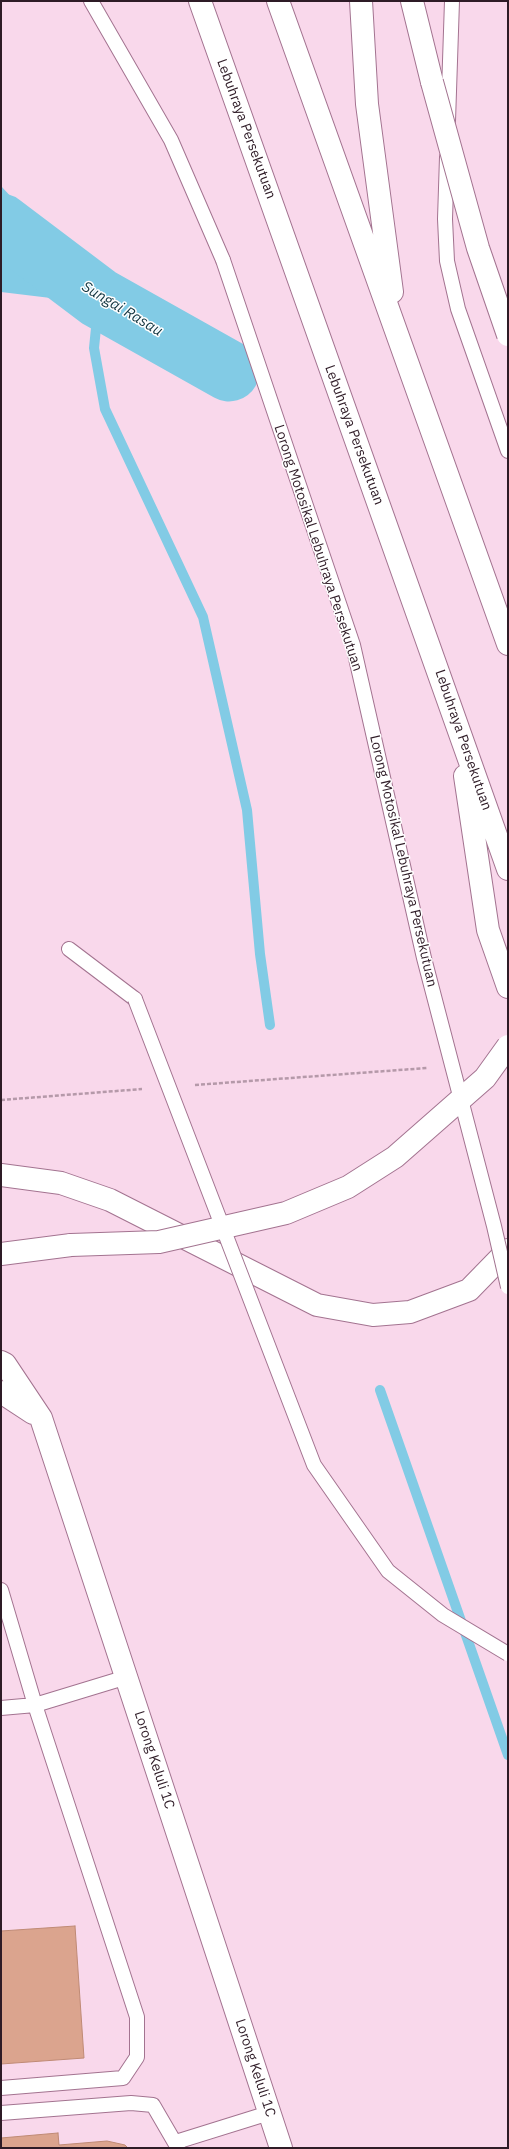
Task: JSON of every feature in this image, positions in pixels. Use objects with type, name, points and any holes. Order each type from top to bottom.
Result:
[{"type":"main road","name":"Lebuhraya Persekutuan","points":[[200,1],[508,869]]},
{"type":"main road","points":[[278,1],[508,644]]},
{"type":"main road","points":[[361,1],[367,104],[398,336]]},
{"type":"main road","points":[[412,1],[432,82],[478,248],[508,335]]},
{"type":"main road","points":[[458,728],[488,930],[508,987]]},
{"type":"main road","points":[[1,1243],[71,1245],[159,1242],[286,1213],[348,1187],[395,1157],[485,1078],[508,1046]]},
{"type":"main road","points":[[1,1175],[61,1183],[110,1200],[317,1305],[373,1314],[410,1312],[469,1290],[508,1250]]},
{"type":"main road","points":[[1,1254],[71,1245]]},
{"type":"main road","name":"Lorong Keluli 1C","points":[[1,1362],[5,1364],[41,1418],[281,2148]]},
{"type":"main road","points":[[1,1392],[41,1418]]},
{"type":"lane","name":"Lorong Motosikal Lebuhraya Persekutuan","points":[[91,1],[170,140],[223,260],[353,645],[424,958],[508,1287]]},
{"type":"lane","points":[[452,1],[446,219],[447,261],[458,310],[508,451]]},
{"type":"lane","points":[[68,949],[135,1000],[314,1465],[388,1571],[443,1614],[508,1654]]},
{"type":"lane","points":[[1,1590],[35,1706],[137,2017],[137,2057],[123,2078],[1,2088]]},
{"type":"lane","points":[[1,1708],[35,1706],[127,1677]]},
{"type":"lane","points":[[1,2113],[131,2103],[153,2105],[177,2145],[269,2113]]},
{"type":"path","points":[[192,1085],[429,1068]]},
{"type":"path","points":[[1,1100],[144,1088]]},
{"type":"water","points":[[1,186],[62,252],[59,299],[1,292]]},
{"type":"building","points":[[75,1926],[84,2058],[1,2064],[1,1931]]},
{"type":"building","points":[[58,2133],[59,2145],[107,2141],[125,2145],[128,2148],[1,2148],[1,2138]]},
{"type":"waterway","name":"Sungai Rasau","points":[[1,224],[99,298],[229,371]]},
{"type":"waterway","points":[[99,298],[94,348],[105,409],[203,617],[247,810],[260,954],[270,1025]]},
{"type":"waterway","points":[[380,1390],[508,1755]]}]
